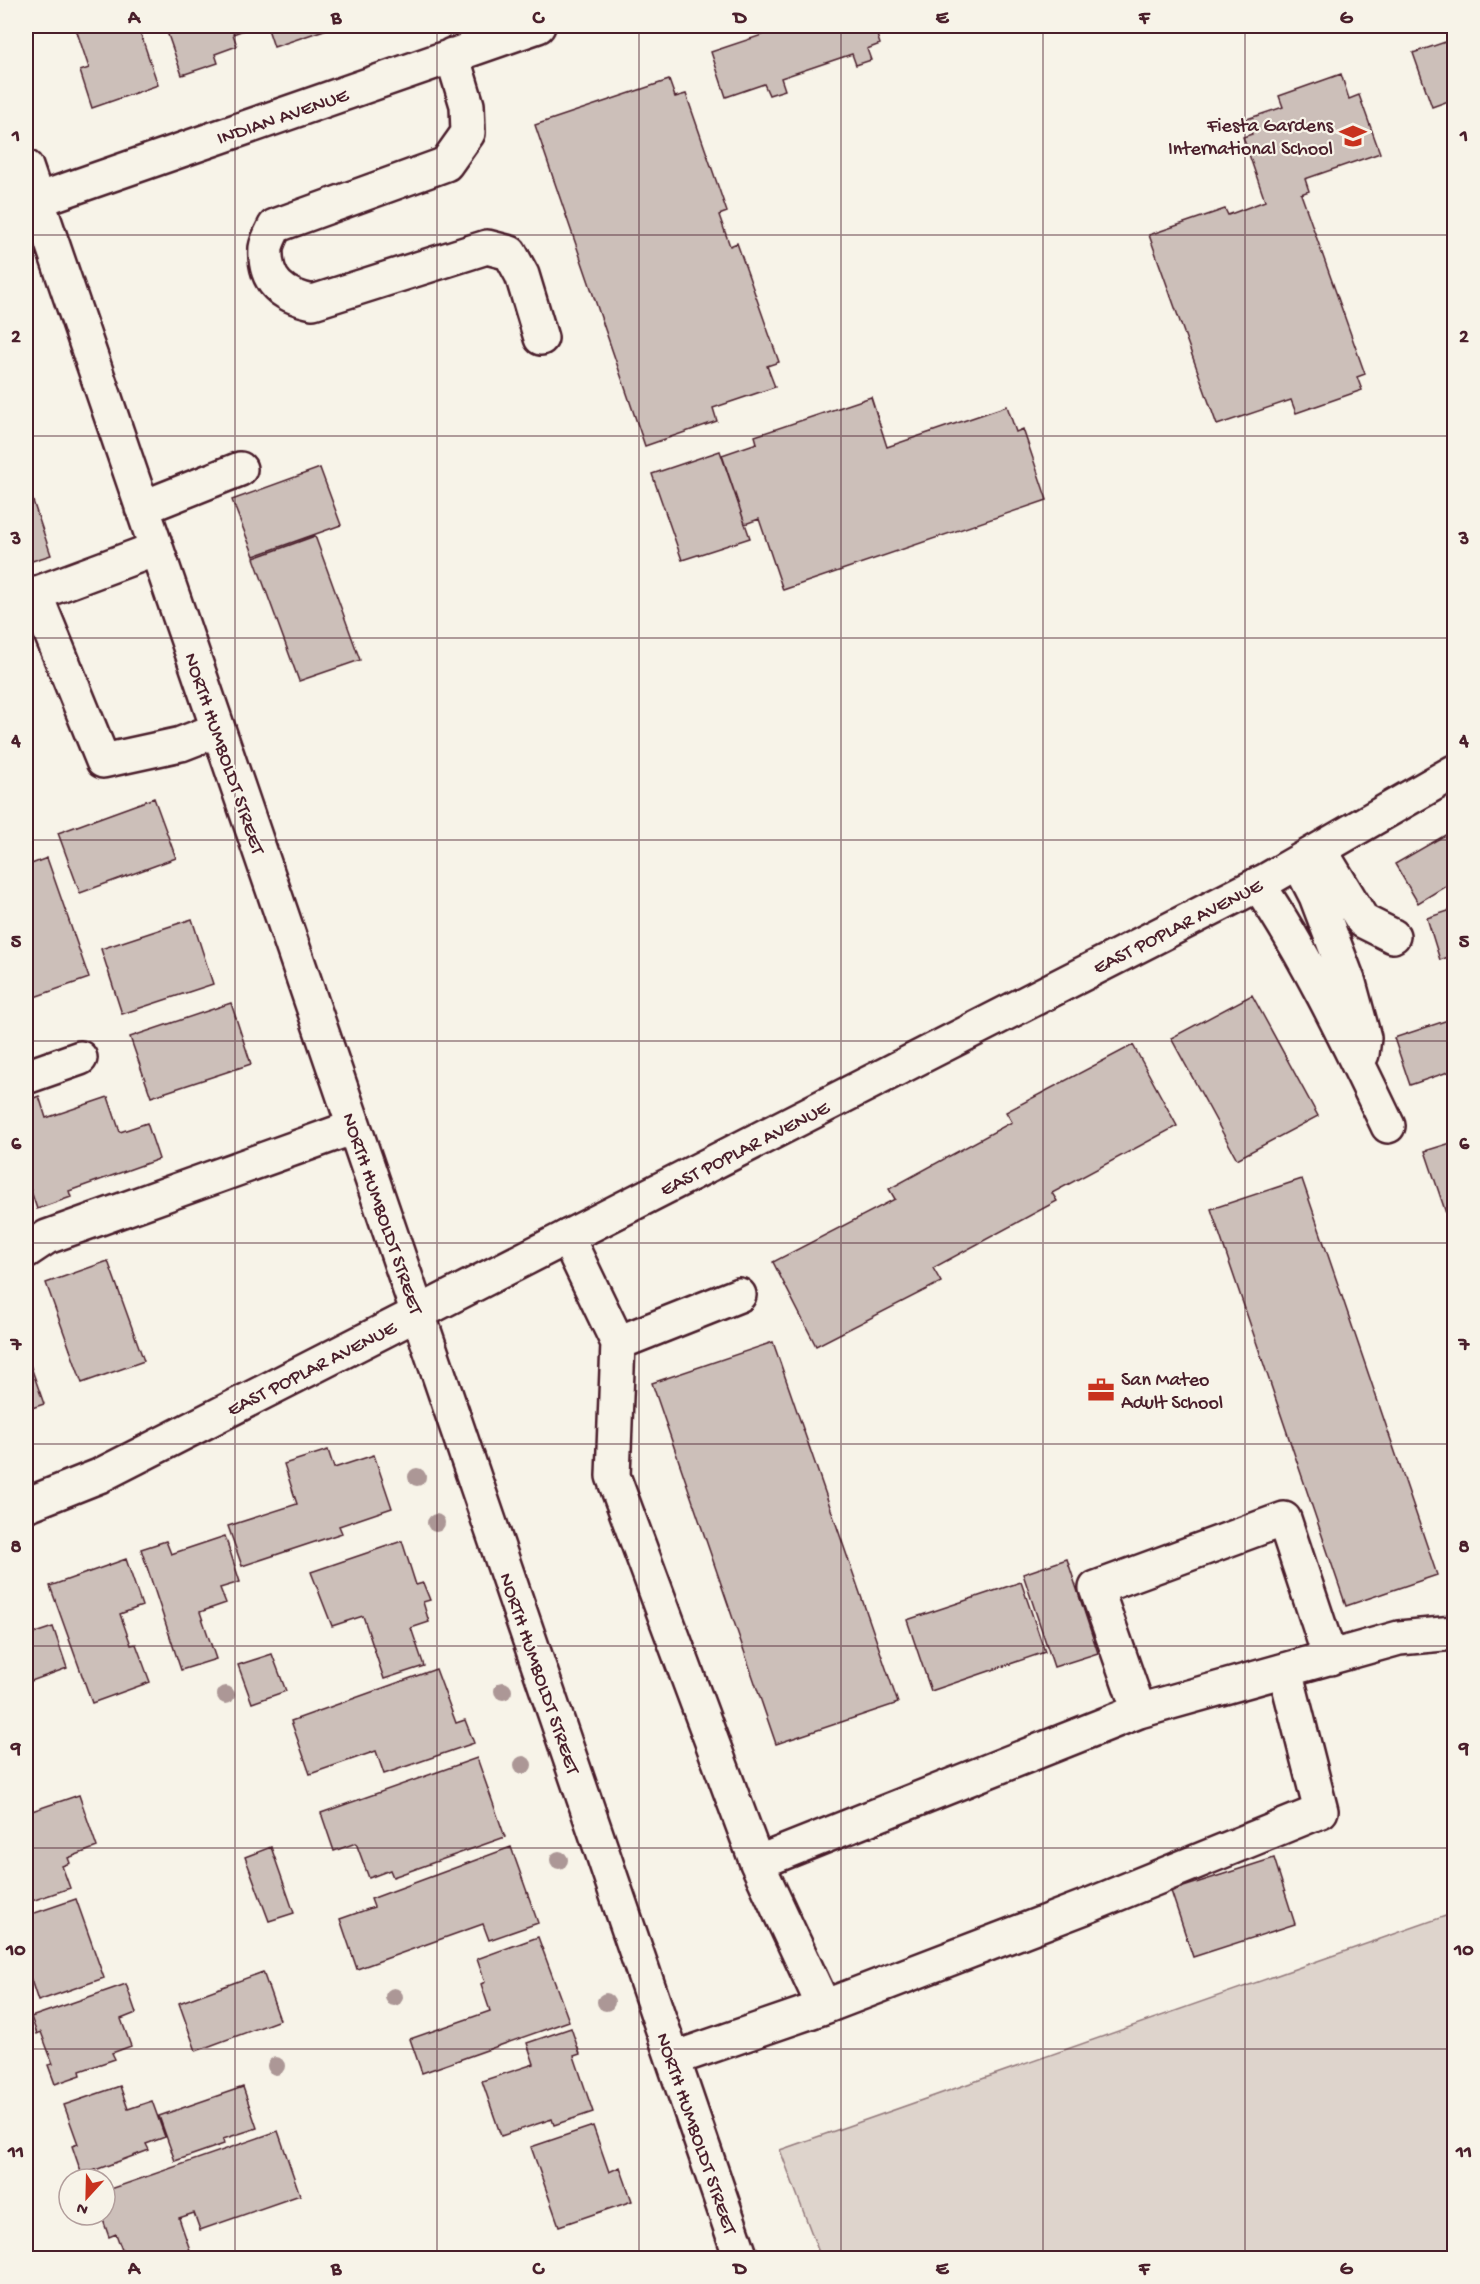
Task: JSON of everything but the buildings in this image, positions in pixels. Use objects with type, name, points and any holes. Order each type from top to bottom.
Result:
[{"type":"street","name":"INDIAN AVENUE","points":[[31,202],[538,26]]},
{"type":"street","points":[[452,56],[467,105],[468,133],[446,164],[275,226],[266,246],[269,273],[279,289],[296,298],[313,302],[487,247],[510,253],[522,274],[541,338]]},
{"type":"street","name":"NORTH HUMBOLDT STREET","points":[[26,167],[31,202],[142,508],[741,2259]]},
{"type":"street","points":[[142,508],[240,469]]},
{"type":"street","points":[[156,549],[35,594],[103,761],[181,744],[217,730]]},
{"type":"street","name":"EAST POPLAR AVENUE","points":[[26,1506],[99,1476],[1258,884],[1455,772]]},
{"type":"street","points":[[1310,856],[1363,921],[1393,936]]},
{"type":"street","points":[[1310,856],[1316,896],[1344,971],[1364,1038],[1360,1068]]},
{"type":"street","points":[[1258,884],[1280,917],[1388,1125]]},
{"type":"street","points":[[1344,971],[1355,944],[1355,909]]},
{"type":"street","points":[[26,1077],[80,1058]]},
{"type":"street","points":[[26,1251],[47,1237],[354,1127]]},
{"type":"street","points":[[567,1237],[618,1343],[614,1476],[757,1863],[824,2007]]},
{"type":"street","points":[[618,1343],[739,1295]]},
{"type":"street","points":[[1138,1711],[1096,1588],[1284,1519],[1330,1658]]},
{"type":"street","points":[[757,1863],[1138,1711],[1400,1638],[1455,1633]]},
{"type":"street","points":[[673,2059],[824,2007],[1090,1905],[1321,1811],[1285,1670]]},
{"type":"shaded area","points":[[1454,1913],[1454,2258],[821,2258],[780,2150]]},
{"type":"place","name":"Fiesta Gardens International School","points":[[1353,136]]},
{"type":"place","name":"San Mateo Adult School","points":[[1101,1390]]}]
